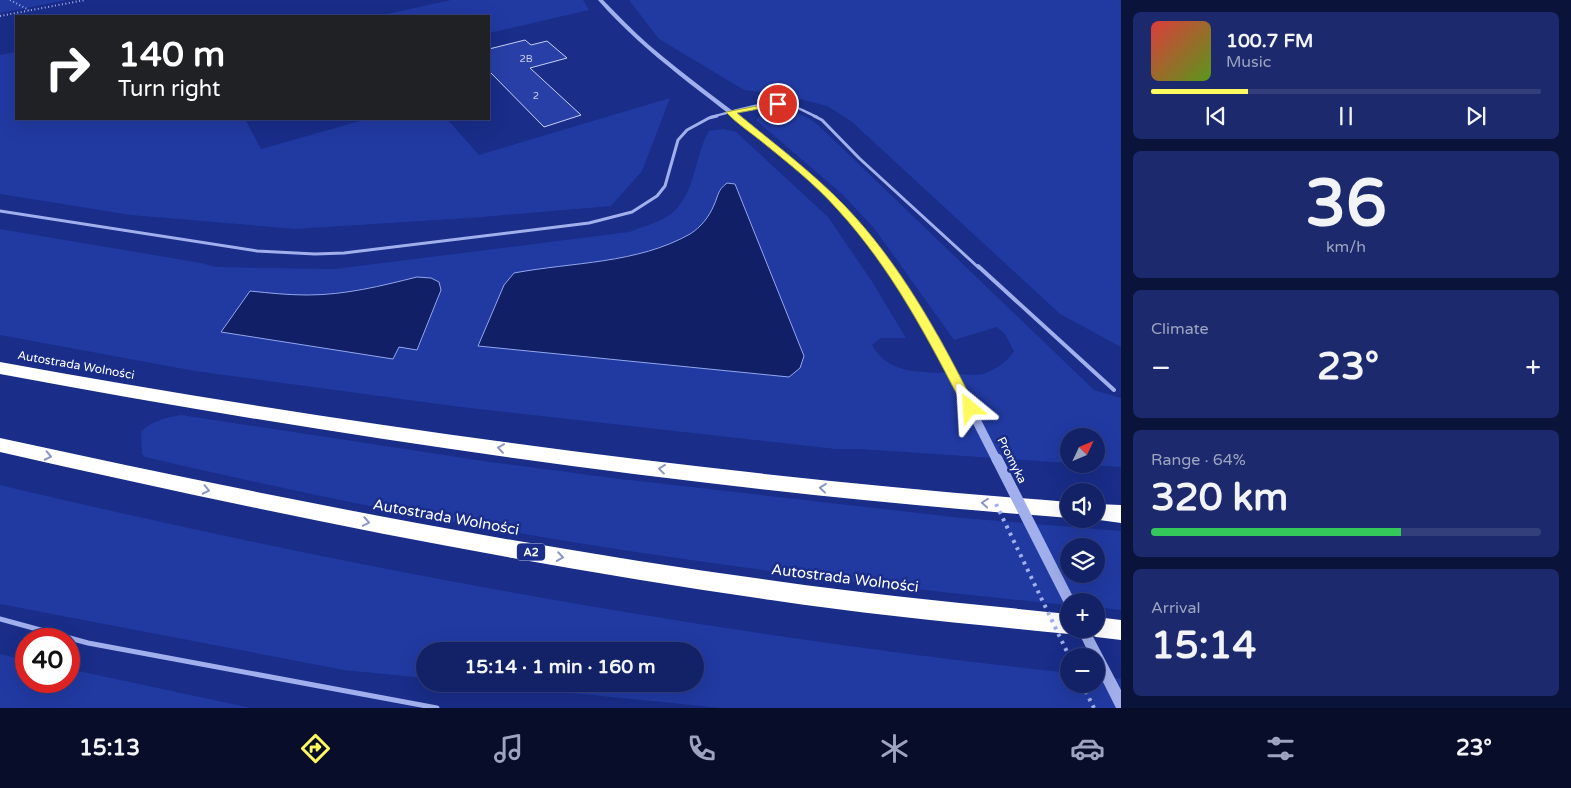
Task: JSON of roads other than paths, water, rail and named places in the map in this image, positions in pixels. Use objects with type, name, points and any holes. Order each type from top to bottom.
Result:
[{"type":"highway","name":"Autostrada Wolności","points":[[0,368],[137,394],[518,451],[892,496],[1060,509]]},
{"type":"highway","name":"Autostrada Wolności","points":[[0,445],[285,507],[457,540],[736,585],[1060,623]]},
{"type":"highway","points":[[1105,513],[1121,514]]},
{"type":"highway","points":[[1105,628],[1121,630]]},
{"type":"street","points":[[600,0],[653,52],[730,112]]},
{"type":"street","name":"Promyka","points":[[730,112],[772,144],[841,207],[906,291],[935,339],[1065,593]]},
{"type":"street","points":[[1088,638],[1121,703]]},
{"type":"lane","points":[[0,210],[222,247],[296,254],[344,253],[589,223],[632,212],[657,196],[665,186],[678,140],[682,134],[699,122],[730,112],[778,104],[793,106],[822,120],[859,158],[1114,390]]},
{"type":"lane","points":[[0,619],[88,643],[437,708]]}]
